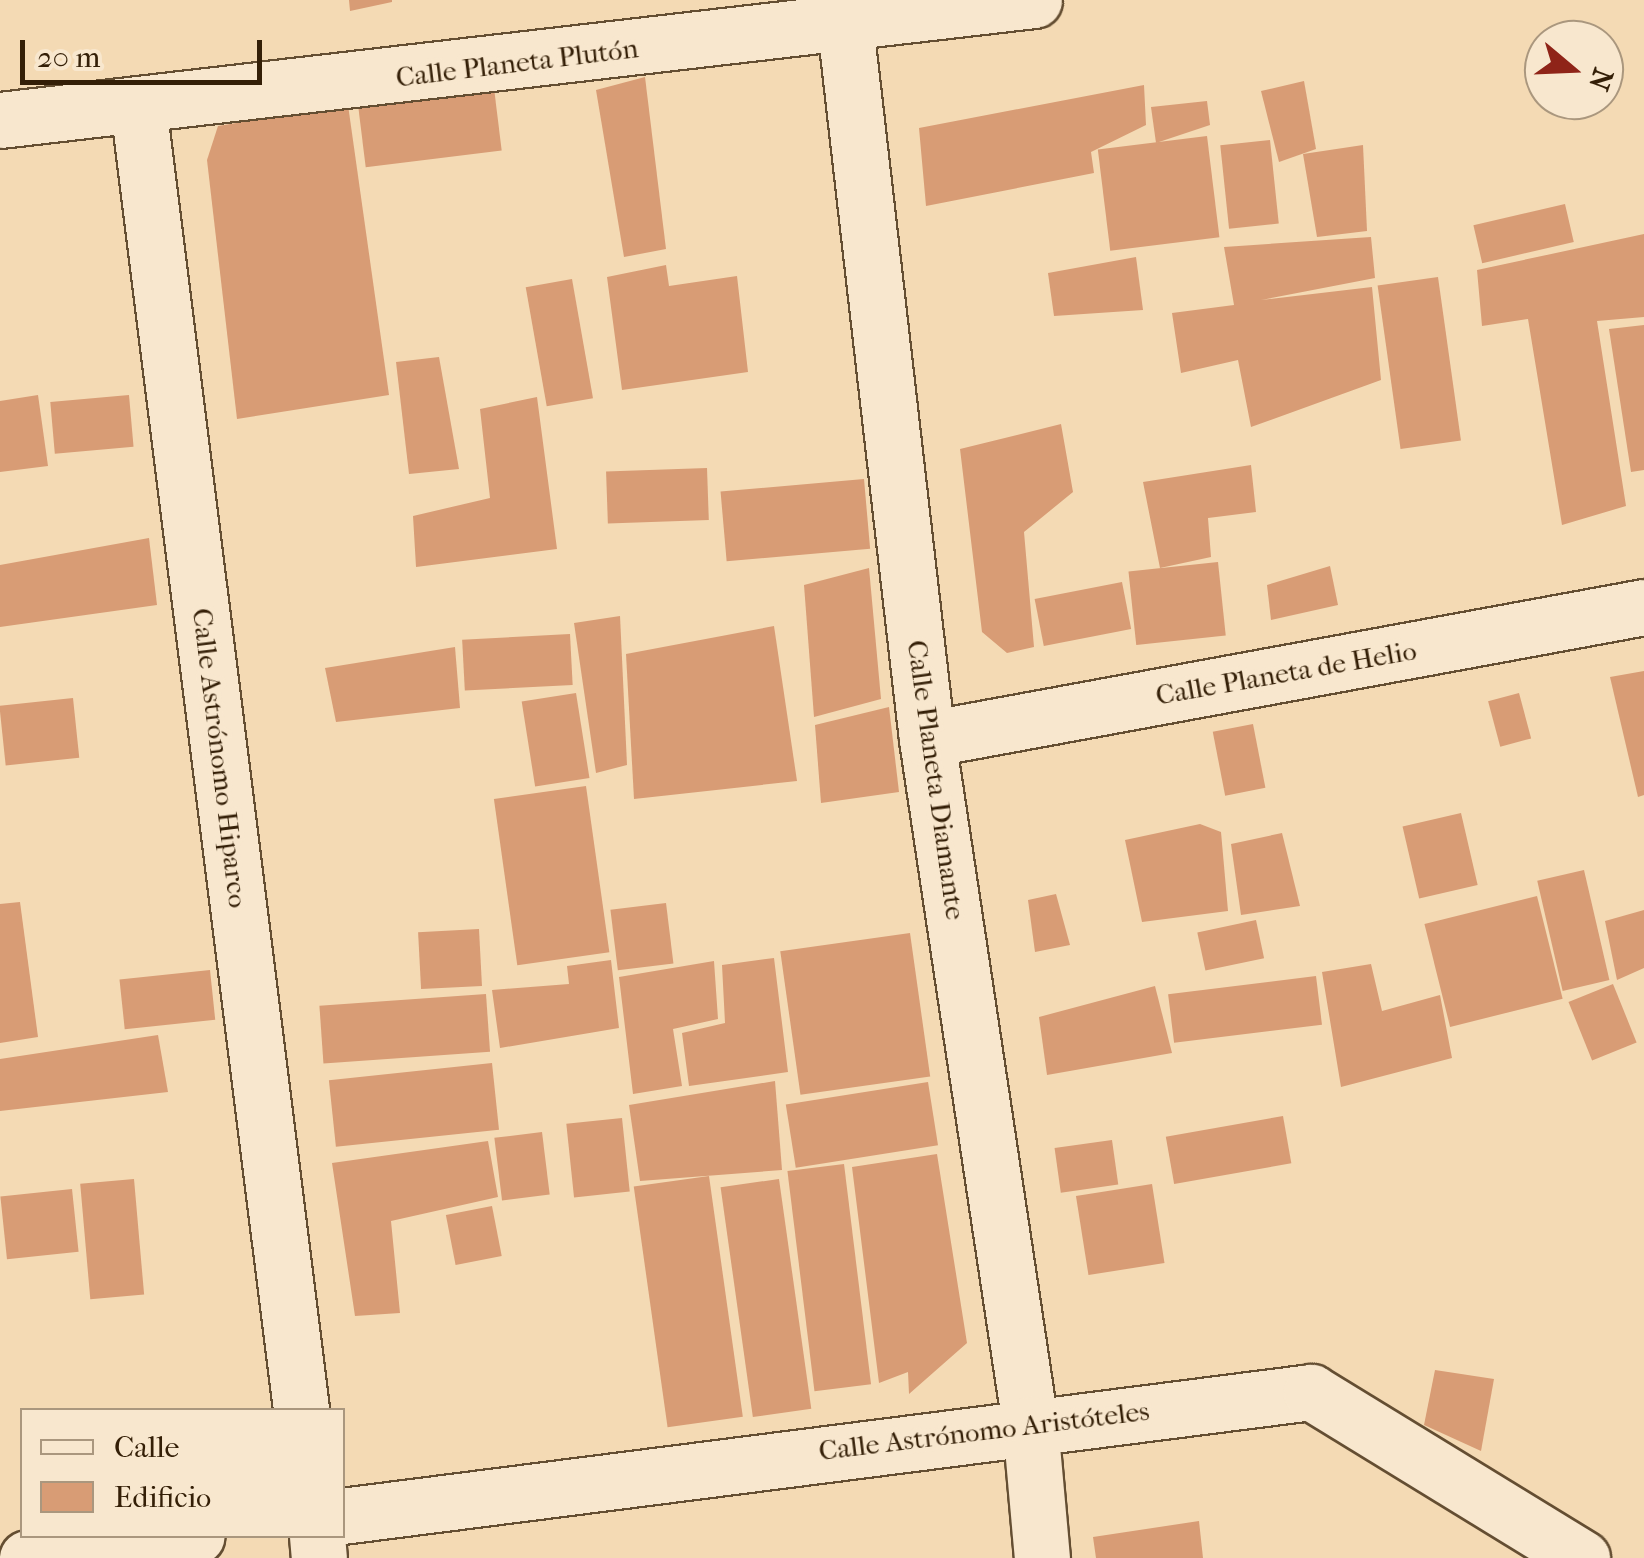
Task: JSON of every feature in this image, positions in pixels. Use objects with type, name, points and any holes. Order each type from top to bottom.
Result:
[{"type":"street","name":"Calle Planeta Plutón","points":[[0,120],[138,106],[844,13],[1034,0]]},
{"type":"street","name":"Calle Planeta Diamante","points":[[844,13],[928,740],[1030,1424],[1042,1558]]},
{"type":"street","name":"Calle Astrónomo Hiparco","points":[[138,106],[301,1408]]},
{"type":"street","name":"Calle Planeta de Helio","points":[[928,740],[1644,607]]},
{"type":"street","name":"Calle Astrónomo Aristóteles","points":[[345,1516],[1030,1424],[1312,1392],[1582,1558]]},
{"type":"street","points":[[27,1558],[182,1538]]},
{"type":"building","points":[[349,0],[392,0],[392,2],[350,11]]},
{"type":"building","points":[[645,77],[666,249],[624,257],[596,90]]},
{"type":"building","points":[[1304,81],[1316,149],[1279,162],[1261,91]]},
{"type":"building","points":[[1144,85],[1146,125],[1091,152],[1094,173],[926,206],[919,128]]},
{"type":"building","points":[[494,88],[502,151],[366,167],[358,105]]},
{"type":"building","points":[[1207,101],[1210,125],[1156,143],[1151,107]]},
{"type":"building","points":[[348,105],[389,395],[237,419],[207,160],[218,126]]},
{"type":"building","points":[[1207,136],[1219,237],[1110,251],[1098,149]]},
{"type":"building","points":[[1270,140],[1279,224],[1229,229],[1220,145]]},
{"type":"building","points":[[1363,145],[1367,231],[1317,237],[1303,154]]},
{"type":"building","points":[[1565,204],[1574,242],[1482,263],[1473,225]]},
{"type":"building","points":[[1644,234],[1644,317],[1597,321],[1626,506],[1562,525],[1528,319],[1482,326],[1477,270]]},
{"type":"building","points":[[1371,237],[1375,278],[1261,300],[1372,287],[1381,380],[1251,427],[1238,360],[1181,373],[1172,313],[1234,305],[1224,247]]},
{"type":"building","points":[[1136,257],[1143,310],[1054,316],[1048,273]]},
{"type":"building","points":[[666,265],[669,286],[737,276],[748,372],[622,390],[607,277]]},
{"type":"building","points":[[1438,277],[1461,440],[1401,449],[1378,285]]},
{"type":"building","points":[[572,279],[593,398],[547,406],[526,287]]},
{"type":"building","points":[[1644,325],[1644,470],[1631,472],[1609,329]]},
{"type":"building","points":[[439,357],[459,469],[409,474],[396,362]]},
{"type":"building","points":[[38,395],[48,466],[0,472],[0,401]]},
{"type":"building","points":[[129,395],[134,447],[55,454],[50,402]]},
{"type":"building","points":[[537,397],[557,549],[416,567],[413,516],[490,498],[480,409]]},
{"type":"building","points":[[1061,424],[1073,492],[1024,532],[1034,647],[1007,653],[982,632],[960,449]]},
{"type":"building","points":[[1251,465],[1256,512],[1208,518],[1211,557],[1160,568],[1143,482]]},
{"type":"building","points":[[707,468],[709,520],[608,523],[606,472]]},
{"type":"building","points":[[864,479],[870,549],[727,561],[721,492]]},
{"type":"building","points":[[149,538],[157,605],[0,627],[0,565]]},
{"type":"building","points":[[1218,562],[1226,636],[1136,645],[1128,571]]},
{"type":"building","points":[[1330,566],[1338,605],[1271,620],[1267,585]]},
{"type":"building","points":[[869,568],[881,699],[814,717],[804,585]]},
{"type":"building","points":[[1122,582],[1131,629],[1044,646],[1035,599]]},
{"type":"building","points":[[620,616],[627,765],[596,773],[574,623]]},
{"type":"building","points":[[774,626],[797,781],[634,799],[626,654]]},
{"type":"building","points":[[570,634],[573,685],[465,691],[462,640]]},
{"type":"building","points":[[455,647],[460,708],[336,722],[325,668]]},
{"type":"building","points":[[1644,671],[1644,795],[1638,797],[1610,677]]},
{"type":"building","points":[[576,693],[589,778],[535,787],[522,702]]},
{"type":"building","points":[[1519,693],[1531,738],[1500,747],[1488,701]]},
{"type":"building","points":[[73,698],[79,758],[6,765],[0,706]]},
{"type":"building","points":[[889,707],[899,792],[821,803],[815,725]]},
{"type":"building","points":[[1253,724],[1265,788],[1225,796],[1213,732]]},
{"type":"building","points":[[586,786],[609,952],[517,965],[494,799]]},
{"type":"building","points":[[1461,813],[1478,885],[1419,899],[1403,826]]},
{"type":"building","points":[[1200,824],[1221,832],[1228,911],[1142,922],[1125,840]]},
{"type":"building","points":[[1282,833],[1300,906],[1241,915],[1231,844]]},
{"type":"building","points":[[1584,870],[1609,980],[1563,991],[1537,881]]},
{"type":"building","points":[[1056,894],[1070,945],[1035,952],[1028,900]]},
{"type":"building","points":[[1537,896],[1563,999],[1450,1027],[1424,924]]},
{"type":"building","points":[[20,902],[38,1037],[0,1043],[0,904]]},
{"type":"building","points":[[666,903],[673,964],[618,970],[610,910]]},
{"type":"building","points":[[1644,910],[1644,968],[1617,980],[1605,921]]},
{"type":"building","points":[[1256,920],[1264,958],[1205,971],[1197,932]]},
{"type":"building","points":[[479,929],[482,986],[421,989],[418,932]]},
{"type":"building","points":[[910,933],[930,1077],[800,1095],[780,951]]},
{"type":"building","points":[[774,958],[788,1072],[689,1086],[682,1033],[725,1023],[722,965]]},
{"type":"building","points":[[611,960],[619,1028],[500,1048],[492,990],[569,984],[567,966]]},
{"type":"building","points":[[714,961],[718,1019],[673,1029],[682,1086],[633,1094],[619,977]]},
{"type":"building","points":[[1371,964],[1382,1011],[1440,995],[1452,1058],[1341,1087],[1322,972]]},
{"type":"building","points":[[210,970],[215,1020],[125,1029],[119,980]]},
{"type":"building","points":[[1316,976],[1322,1025],[1174,1043],[1168,994]]},
{"type":"building","points":[[1613,984],[1637,1042],[1592,1060],[1568,1002]]},
{"type":"building","points":[[1155,986],[1172,1053],[1047,1075],[1039,1017]]},
{"type":"building","points":[[486,994],[490,1052],[323,1064],[319,1006]]},
{"type":"building","points":[[158,1035],[168,1092],[0,1111],[0,1059]]},
{"type":"building","points":[[492,1063],[499,1130],[336,1147],[329,1080]]},
{"type":"building","points":[[775,1081],[782,1170],[640,1181],[629,1105]]},
{"type":"building","points":[[928,1082],[938,1145],[796,1168],[786,1105]]},
{"type":"building","points":[[1283,1116],[1291,1163],[1174,1184],[1166,1137]]},
{"type":"building","points":[[622,1118],[630,1192],[574,1197],[566,1124]]},
{"type":"building","points":[[542,1132],[550,1195],[502,1200],[494,1138]]},
{"type":"building","points":[[1112,1140],[1118,1185],[1061,1193],[1055,1148]]},
{"type":"building","points":[[488,1141],[498,1197],[391,1221],[400,1313],[355,1316],[332,1163]]},
{"type":"building","points":[[937,1154],[967,1343],[909,1394],[908,1372],[879,1383],[852,1167]]},
{"type":"building","points":[[844,1164],[871,1384],[814,1391],[787,1171]]},
{"type":"building","points":[[709,1176],[743,1417],[668,1427],[634,1187]]},
{"type":"building","points":[[134,1179],[144,1295],[90,1299],[80,1184]]},
{"type":"building","points":[[779,1179],[811,1409],[753,1417],[721,1187]]},
{"type":"building","points":[[1152,1184],[1165,1263],[1088,1275],[1076,1196]]},
{"type":"building","points":[[72,1189],[79,1252],[7,1259],[0,1197]]},
{"type":"building","points":[[492,1206],[502,1256],[456,1265],[446,1215]]},
{"type":"building","points":[[1435,1370],[1494,1379],[1481,1451],[1424,1425]]},
{"type":"building","points":[[1199,1521],[1203,1558],[1096,1558],[1093,1537]]}]
